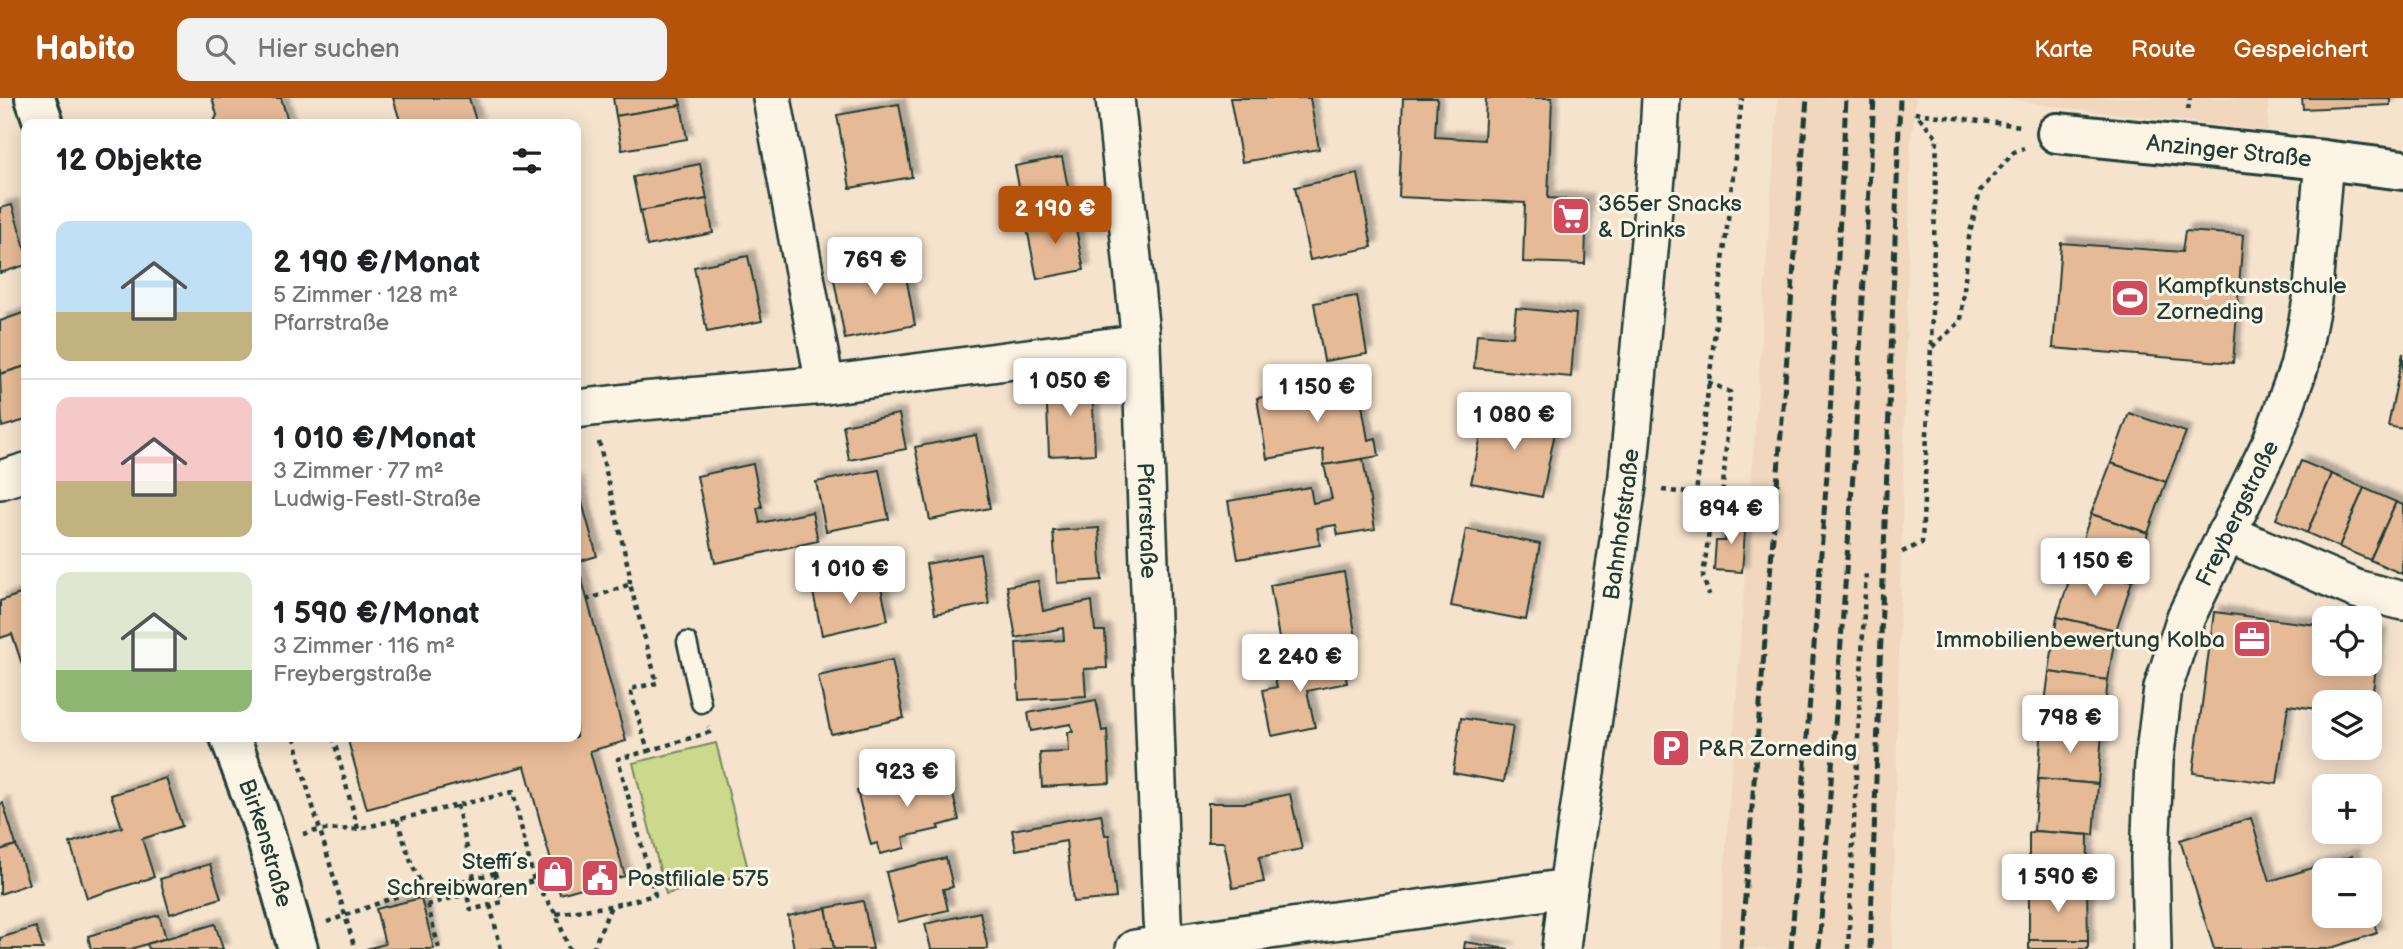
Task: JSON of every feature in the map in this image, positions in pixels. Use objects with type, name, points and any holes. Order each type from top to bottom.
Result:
[{"type":"street","points":[[35,98],[42,119]]},
{"type":"street","points":[[772,98],[825,385]]},
{"type":"street","name":"Pfarrstraße","points":[[1115,98],[1141,343],[1162,920],[1150,947]]},
{"type":"street","name":"Bahnhofstraße","points":[[1561,949],[1626,486],[1658,155],[1661,98]]},
{"type":"street","name":"Anzinger Straße","points":[[2057,133],[2403,170]]},
{"type":"street","name":"Freybergstraße","points":[[2152,949],[2150,858],[2154,761],[2163,688],[2186,617],[2272,441],[2299,367],[2312,300],[2324,160]]},
{"type":"street","points":[[584,409],[643,401],[825,385],[1141,343]]},
{"type":"street","points":[[0,480],[21,474]]},
{"type":"street","points":[[2226,533],[2356,589],[2403,601]]},
{"type":"street","name":"Birkenstraße","points":[[232,742],[262,823],[311,936]]},
{"type":"street","points":[[1150,947],[1568,888]]},
{"type":"lane","points":[[687,642],[701,702]]},
{"type":"path","points":[[1696,494],[1742,98]]},
{"type":"path","points":[[1902,552],[1922,543],[1937,137],[1914,113],[1998,122]]},
{"type":"path","points":[[1931,348],[1961,321],[1969,237],[1980,191],[2014,152],[2057,133]]},
{"type":"path","points":[[1708,382],[1730,392],[1722,501],[1711,516],[1703,577],[1709,596]]},
{"type":"path","points":[[584,409],[657,683],[629,689],[648,751]]},
{"type":"path","points":[[1848,949],[1866,570]]},
{"type":"path","points":[[587,600],[630,584]]},
{"type":"path","points":[[556,914],[611,906],[655,895],[618,759],[702,734]]},
{"type":"path","points":[[296,742],[355,949]]},
{"type":"path","points":[[334,742],[358,829]]},
{"type":"path","points":[[296,835],[320,830],[358,829],[513,792],[534,881],[556,914],[569,949]]},
{"type":"path","points":[[457,805],[474,878]]},
{"type":"path","points":[[397,820],[422,887],[439,949]]},
{"type":"path","points":[[495,873],[498,889],[502,902],[471,910],[463,881],[495,873]]},
{"type":"path","points":[[498,889],[534,881]]},
{"type":"path","points":[[311,936],[366,906],[422,887]]},
{"type":"path","points":[[427,905],[467,894]]},
{"type":"path","points":[[490,905],[501,949]]},
{"type":"path","points":[[593,949],[611,906]]},
{"type":"shaded area","points":[[1778,98],[1916,98],[1911,140],[1892,949],[1719,949]]},
{"type":"shaded area","points":[[2005,98],[2268,98],[2268,131],[2050,106]]},
{"type":"green space","points":[[716,743],[749,873],[666,894],[633,763]]},
{"type":"building","points":[[212,98],[281,98],[287,119],[215,119],[217,115]]},
{"type":"building","points":[[393,98],[469,98],[475,119],[399,119]]},
{"type":"building","points":[[613,98],[679,98],[681,105],[616,116]]},
{"type":"building","points":[[1230,98],[1310,98],[1319,149],[1242,162]]},
{"type":"building","points":[[1403,98],[1437,98],[1435,137],[1484,140],[1486,98],[1552,98],[1548,198],[1587,200],[1585,264],[1523,262],[1525,203],[1399,197]]},
{"type":"building","points":[[2302,98],[2390,98],[2390,105],[2303,109]]},
{"type":"building","points":[[899,104],[912,177],[850,188],[837,115]]},
{"type":"building","points":[[681,105],[687,139],[622,150],[616,116]]},
{"type":"building","points":[[1062,157],[1073,213],[1026,223],[1015,166]]},
{"type":"building","points":[[700,164],[707,199],[640,211],[633,177]]},
{"type":"building","points":[[1358,174],[1372,247],[1310,260],[1295,187]]},
{"type":"building","points":[[707,199],[713,233],[647,246],[640,211]]},
{"type":"building","points":[[12,205],[21,235],[21,267],[0,273],[0,208]]},
{"type":"building","points":[[1073,213],[1084,270],[1037,279],[1026,223]]},
{"type":"building","points":[[2185,231],[2243,235],[2233,363],[2053,348],[2061,243],[2182,252]]},
{"type":"building","points":[[901,249],[915,325],[845,339],[833,274],[877,265],[875,254]]},
{"type":"building","points":[[748,256],[762,321],[707,332],[694,267]]},
{"type":"building","points":[[1357,296],[1367,354],[1324,361],[1314,303]]},
{"type":"building","points":[[1516,308],[1576,314],[1571,377],[1474,368],[1477,334],[1513,337]]},
{"type":"building","points":[[21,314],[21,368],[0,374],[0,321]]},
{"type":"building","points":[[2403,353],[2403,429],[2388,426]]},
{"type":"building","points":[[21,368],[21,421],[2,427],[0,374]]},
{"type":"building","points":[[1092,380],[1095,454],[1049,456],[1046,382]]},
{"type":"building","points":[[1358,381],[1368,440],[1376,438],[1379,456],[1324,465],[1323,449],[1267,459],[1257,398]]},
{"type":"building","points":[[1487,407],[1557,422],[1542,497],[1471,483]]},
{"type":"building","points":[[2129,413],[2186,432],[2166,482],[2111,463]]},
{"type":"building","points":[[899,414],[906,449],[849,460],[843,425]]},
{"type":"building","points":[[976,435],[990,508],[930,520],[915,447]]},
{"type":"building","points":[[1363,459],[1375,529],[1338,535],[1336,525],[1317,528],[1320,545],[1238,559],[1228,501],[1310,487],[1313,503],[1332,499],[1324,465]]},
{"type":"building","points":[[2301,461],[2332,474],[2307,533],[2276,519]]},
{"type":"building","points":[[2111,463],[2166,482],[2148,533],[2091,514]]},
{"type":"building","points":[[753,464],[762,507],[757,508],[760,523],[812,512],[818,541],[715,563],[697,476]]},
{"type":"building","points":[[879,470],[889,519],[826,531],[816,482]]},
{"type":"building","points":[[2332,474],[2364,488],[2339,547],[2307,533]]},
{"type":"building","points":[[2364,488],[2396,502],[2370,560],[2339,547]]},
{"type":"building","points":[[581,499],[597,556],[581,561]]},
{"type":"building","points":[[2396,502],[2403,505],[2402,574],[2370,560]]},
{"type":"building","points":[[2091,514],[2148,533],[2132,581],[2074,566]]},
{"type":"building","points":[[1727,516],[1746,518],[1742,572],[1714,570],[1716,541],[1725,541]]},
{"type":"building","points":[[1099,528],[1102,580],[1057,583],[1053,531]]},
{"type":"building","points":[[1466,529],[1540,544],[1526,620],[1451,606]]},
{"type":"building","points":[[980,554],[989,604],[935,614],[926,564]]},
{"type":"building","points":[[2074,566],[2132,581],[2116,630],[2057,617]]},
{"type":"building","points":[[1344,572],[1357,643],[1282,656],[1270,585]]},
{"type":"building","points":[[581,577],[626,741],[590,751],[625,876],[560,894],[525,766],[367,809],[348,742],[581,742]]},
{"type":"building","points":[[879,578],[888,620],[822,635],[813,592]]},
{"type":"building","points":[[1038,581],[1043,611],[1092,601],[1095,631],[1105,631],[1107,668],[1084,669],[1086,696],[1019,700],[1016,643],[1064,640],[1063,628],[1016,638],[1007,586]]},
{"type":"building","points":[[21,594],[21,661],[12,634],[0,638],[0,601]]},
{"type":"building","points":[[2214,612],[2312,624],[2312,676],[2375,676],[2373,690],[2312,690],[2312,708],[2288,705],[2277,784],[2193,773]]},
{"type":"building","points":[[2057,617],[2116,630],[2108,680],[2049,672]]},
{"type":"building","points":[[1342,657],[1347,683],[1307,691],[1315,727],[1272,736],[1263,690],[1277,687],[1273,671]]},
{"type":"building","points":[[892,660],[904,718],[831,734],[818,676]]},
{"type":"building","points":[[2049,672],[2108,680],[2102,732],[2042,726]]},
{"type":"building","points":[[1096,700],[1102,731],[1107,730],[1110,783],[1042,787],[1040,753],[1069,752],[1068,732],[1073,732],[1071,724],[1031,731],[1028,713]]},
{"type":"building","points":[[1461,718],[1513,726],[1504,782],[1453,773]]},
{"type":"building","points":[[2042,726],[2102,732],[2098,784],[2038,779]]},
{"type":"building","points":[[947,769],[959,820],[938,826],[939,829],[903,837],[905,848],[880,854],[877,843],[871,845],[857,791]]},
{"type":"building","points":[[166,778],[182,826],[142,839],[154,877],[87,898],[70,843],[122,827],[111,795]]},
{"type":"building","points":[[2038,779],[2098,784],[2094,835],[2034,831]]},
{"type":"building","points":[[1290,794],[1302,849],[1259,857],[1264,882],[1233,888],[1224,842],[1208,842],[1208,803],[1247,803]]},
{"type":"building","points":[[3,803],[16,845],[0,850],[0,804]]},
{"type":"building","points":[[1101,814],[1105,835],[1109,835],[1116,898],[1073,902],[1066,841],[1016,850],[1012,830]]},
{"type":"building","points":[[2251,818],[2270,881],[2312,868],[2312,928],[2375,928],[2377,933],[2328,949],[2214,949],[2180,840]]},
{"type":"building","points":[[2034,831],[2088,835],[2087,887],[2029,887],[2029,833]]},
{"type":"building","points":[[16,845],[29,884],[0,894],[0,850]]},
{"type":"building","points":[[946,858],[953,887],[943,889],[948,910],[898,922],[886,872]]},
{"type":"building","points":[[210,864],[221,898],[170,914],[160,879]]},
{"type":"building","points":[[2029,887],[2087,887],[2088,940],[2029,940]]},
{"type":"building","points":[[421,898],[434,949],[366,949],[385,944],[376,909]]},
{"type":"building","points":[[863,901],[873,949],[834,949],[826,908]]},
{"type":"building","points":[[826,908],[834,949],[794,949],[788,916]]},
{"type":"building","points":[[980,912],[988,949],[931,949],[925,924]]},
{"type":"building","points":[[159,915],[166,938],[131,949],[91,949],[88,936]]},
{"type":"building","points":[[215,924],[223,949],[149,949],[147,944]]},
{"type":"building","points":[[36,927],[43,949],[0,949],[0,938]]},
{"type":"building","points":[[2029,940],[2088,940],[2088,949],[2029,949]]},
{"type":"building","points":[[1465,942],[1509,949],[1464,949]]},
{"type":"railway","points":[[1741,949],[1807,98]]},
{"type":"railway","points":[[1791,949],[1827,474],[1846,98]]},
{"type":"railway","points":[[1819,949],[1854,460],[1874,98]]},
{"type":"railway","points":[[1870,949],[1900,98]]},
{"type":"place","name":"365er Snacks & Drinks","points":[[1571,216]]},
{"type":"place","name":"Kampfkunstschule Zorneding","points":[[2130,298]]},
{"type":"place","name":"Immobilienbewertung Kolba","points":[[2252,639]]},
{"type":"place","name":"P&R Zorneding","points":[[1671,748]]},
{"type":"place","name":"Steffi´s Schreibwaren","points":[[555,874]]},
{"type":"place","name":"Postfiliale 575","points":[[600,878]]}]
